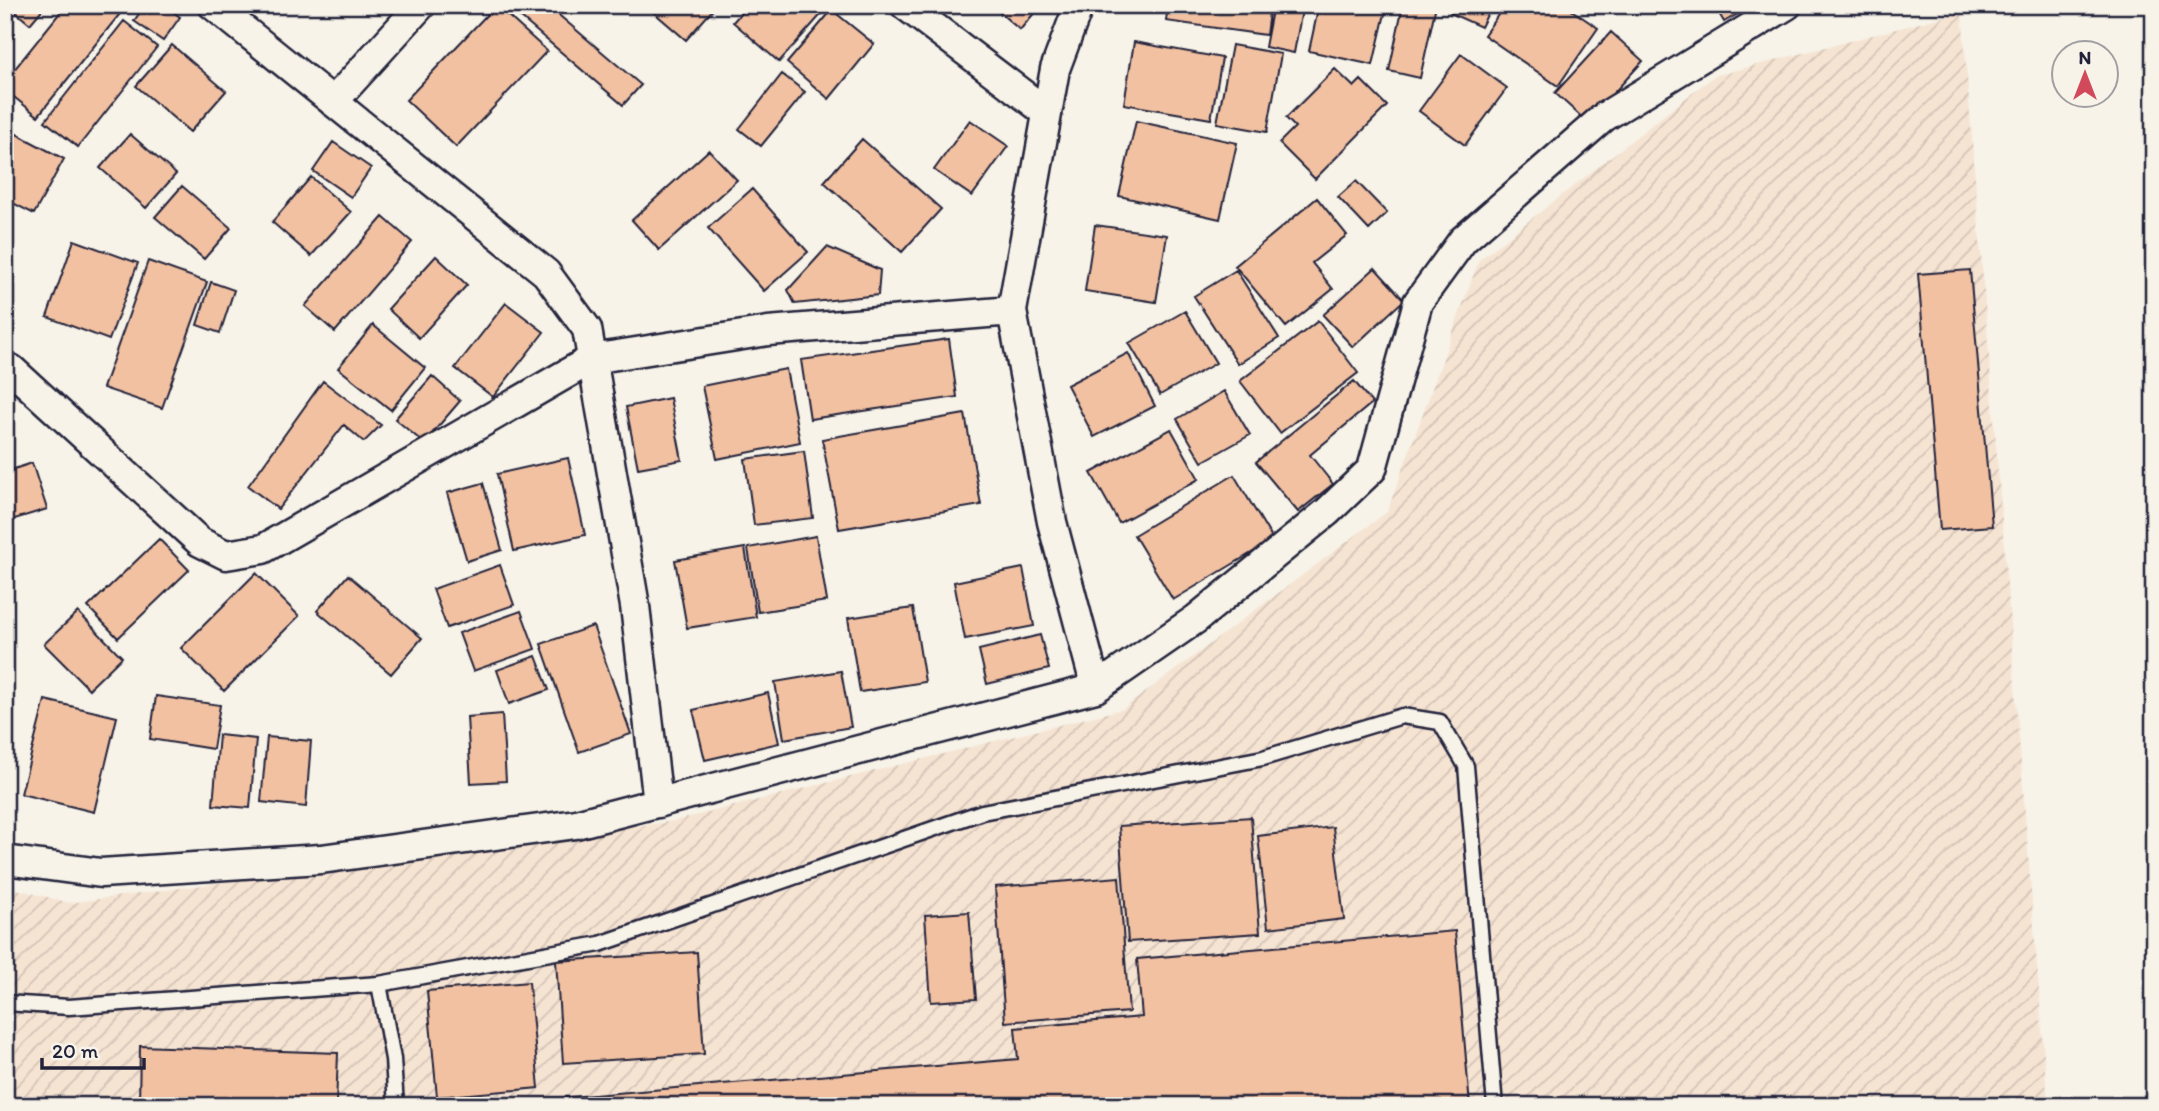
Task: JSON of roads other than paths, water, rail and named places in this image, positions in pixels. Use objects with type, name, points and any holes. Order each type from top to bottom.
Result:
[{"type":"street","points":[[213,5],[546,273],[587,329],[635,606],[658,803]]},
{"type":"street","points":[[333,102],[421,5]]},
{"type":"street","points":[[905,5],[1046,112]]},
{"type":"street","points":[[1079,5],[1055,69],[1012,311],[1052,522],[1096,688]]},
{"type":"street","points":[[5,860],[101,873],[321,859],[576,824],[1096,688],[1196,619],[1326,512],[1372,469],[1418,302],[1463,240],[1604,117],[1787,5]]},
{"type":"street","points":[[11,369],[200,542],[226,555],[263,549],[592,359],[768,331],[1012,311]]},
{"type":"lane","points":[[5,1003],[69,1007],[379,984],[600,944],[982,812],[1263,758],[1402,716],[1440,722],[1466,766],[1495,1106]]},
{"type":"lane","points":[[379,984],[393,1059],[396,1106]]}]
